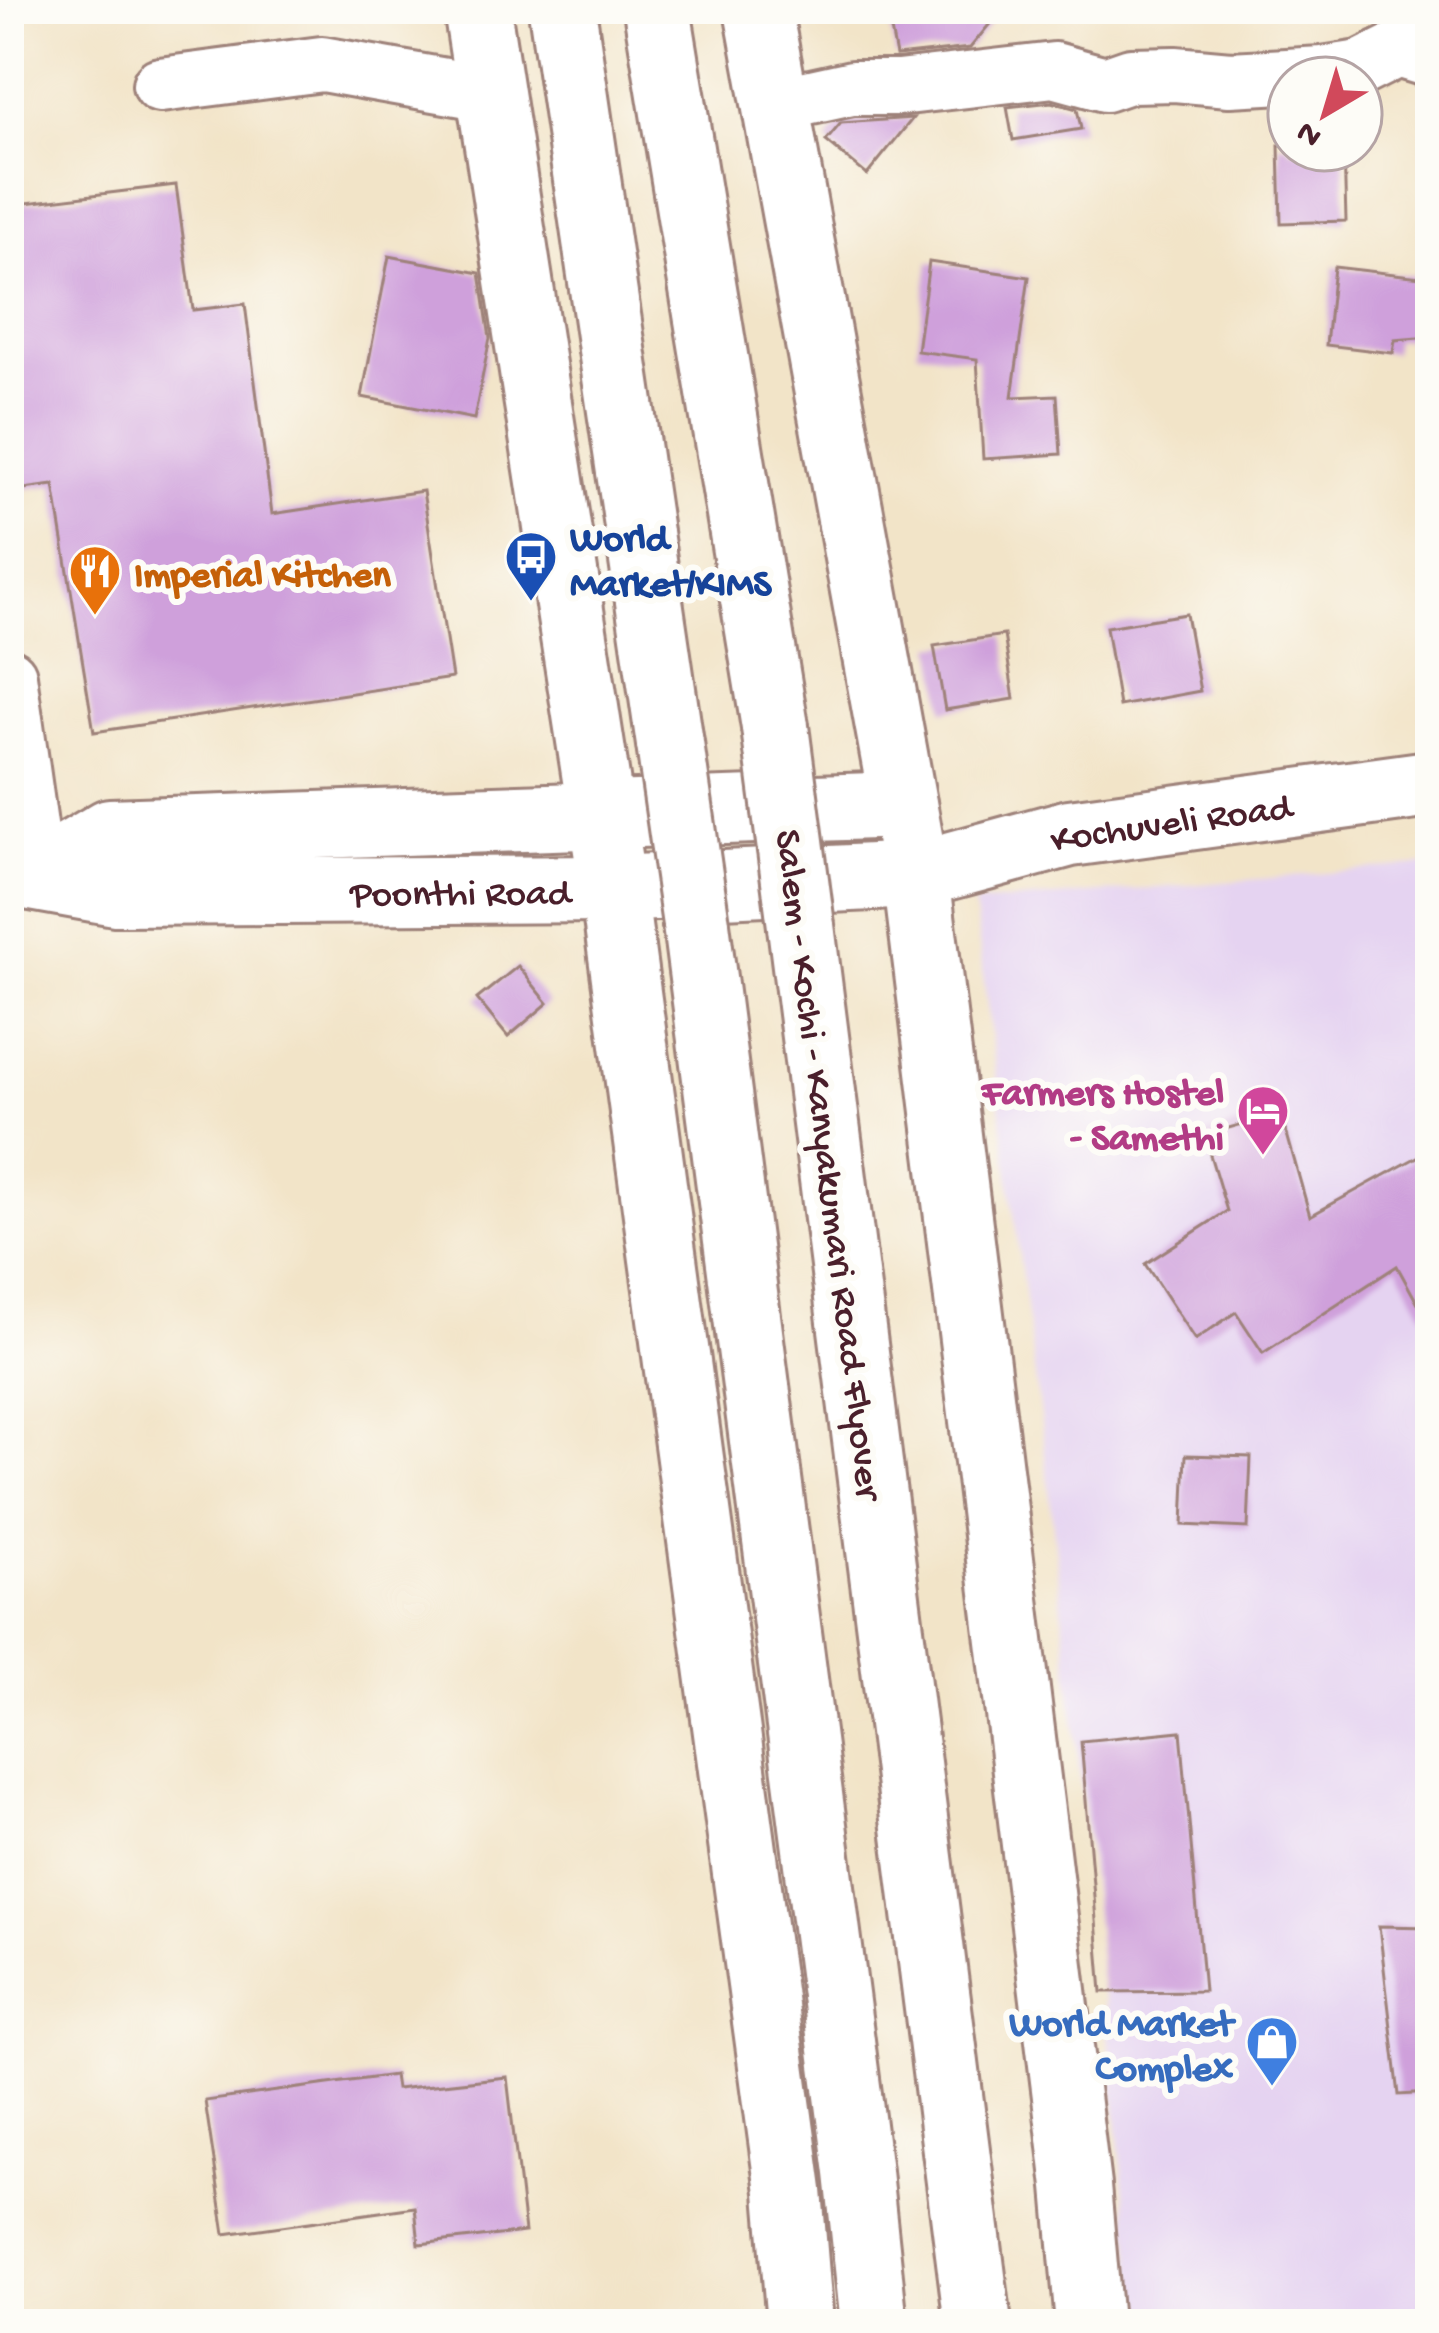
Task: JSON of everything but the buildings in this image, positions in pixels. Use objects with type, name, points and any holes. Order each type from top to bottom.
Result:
[{"type":"main road","points":[[477,9],[613,889],[790,2191],[800,2324]]},
{"type":"main road","points":[[562,9],[696,924],[874,2324]]},
{"type":"main road","name":"Salem - Kochi - Kanyakumari Road Flyover","points":[[657,9],[775,727],[978,2324]]},
{"type":"main road","points":[[758,9],[916,875],[1077,2186],[1089,2324]]},
{"type":"main road","name":"Kochuveli Road","points":[[916,875],[1070,833],[1430,784]]},
{"type":"main road","points":[[23,874],[110,832],[903,805],[1070,833]]},
{"type":"main road","name":"Poonthi Road","points":[[23,874],[116,892],[613,889],[916,875]]},
{"type":"street","points":[[1414,9],[1430,25]]},
{"type":"street","points":[[774,100],[793,101],[852,88],[898,88],[1054,70],[1105,84],[1131,75],[1230,79],[1323,74],[1361,68],[1397,50],[1430,61]]},
{"type":"street","points":[[160,86],[322,64],[490,94]]},
{"type":"street","points":[[9,676],[23,874]]},
{"type":"shaded area","points":[[1430,864],[1430,2324],[1139,2324],[1047,1470],[974,904]]},
{"type":"place","name":"World Market/KIMS","points":[[531,603]]},
{"type":"place","name":"Imperial Kitchen","points":[[95,617]]},
{"type":"place","name":"Farmers Hostel - Samethi","points":[[1263,1157]]},
{"type":"place","name":"World Market Complex","points":[[1272,2088]]}]
